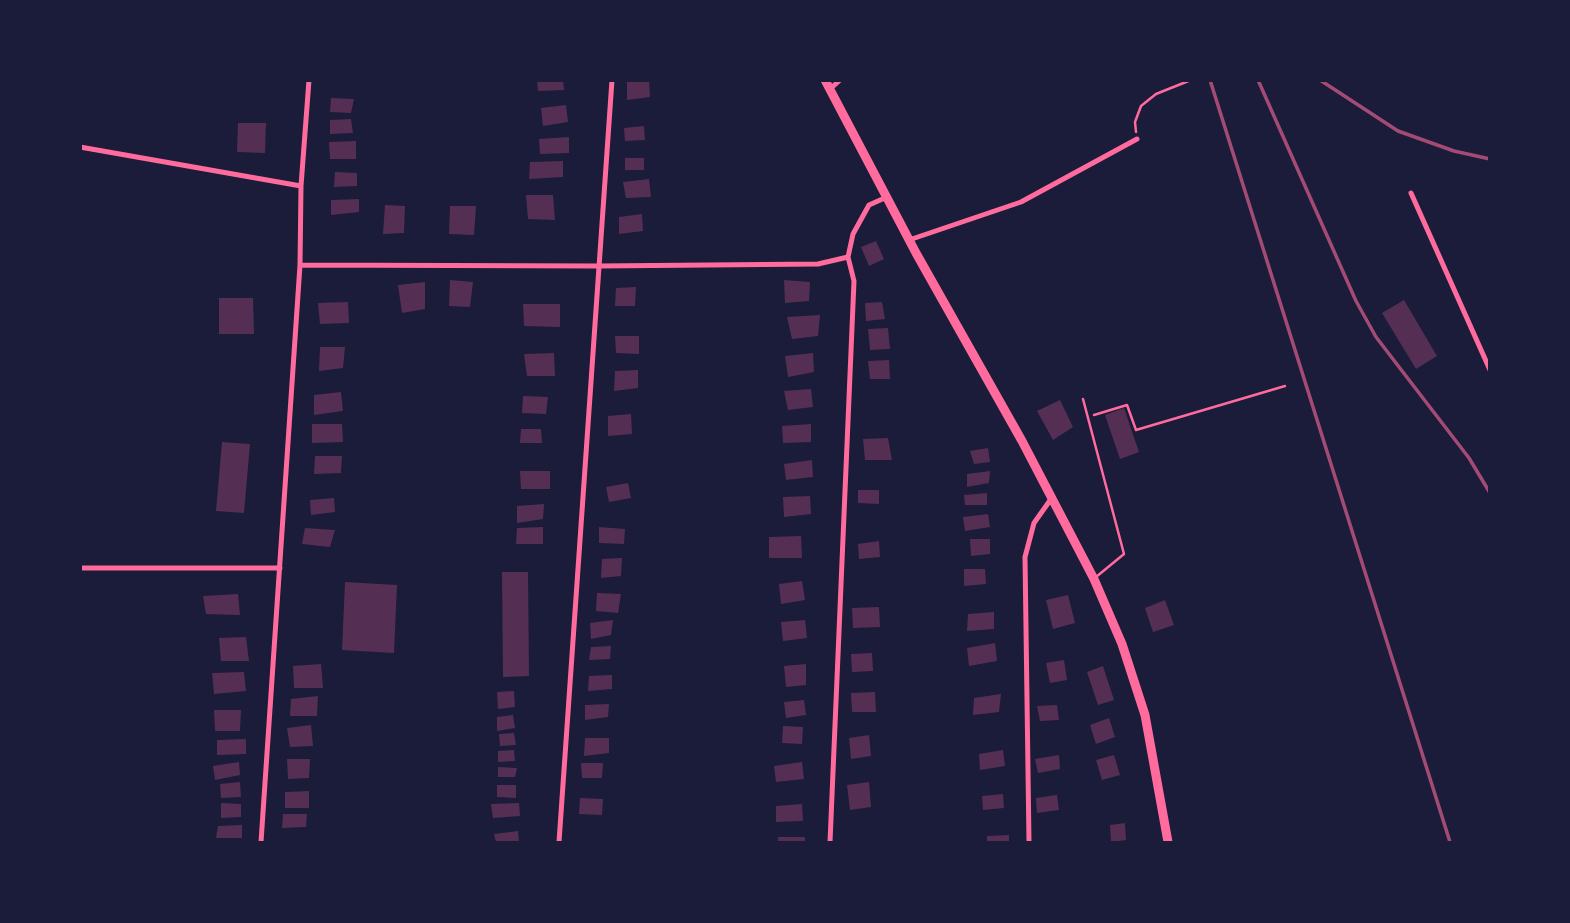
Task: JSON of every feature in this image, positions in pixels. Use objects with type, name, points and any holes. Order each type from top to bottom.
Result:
[{"type":"main road","points":[[827,85],[909,240],[1022,441],[1094,579],[1122,644],[1145,715],[1168,842]]},
{"type":"street","points":[[261,842],[300,265],[309,80]]},
{"type":"street","points":[[559,842],[611,80]]},
{"type":"street","points":[[827,85],[841,80]]},
{"type":"street","points":[[909,240],[1021,202],[1137,139]]},
{"type":"street","points":[[80,147],[302,187]]},
{"type":"street","points":[[1411,193],[1489,370]]},
{"type":"street","points":[[830,842],[854,281],[848,257],[853,234],[869,205],[887,197]]},
{"type":"street","points":[[300,265],[818,264],[848,257]]},
{"type":"street","points":[[1029,842],[1025,557],[1034,523],[1051,499]]},
{"type":"street","points":[[80,568],[280,568]]},
{"type":"lane","points":[[1083,399],[1124,554],[1094,579]]},
{"type":"path","points":[[1137,139],[1135,122],[1141,106],[1156,94],[1191,80]]},
{"type":"path","points":[[1088,417],[1127,405],[1136,430],[1284,386]]},
{"type":"building","points":[[537,80],[563,80],[564,90],[538,91]]},
{"type":"building","points":[[627,80],[649,80],[650,97],[627,100]]},
{"type":"building","points":[[331,98],[354,99],[351,113],[330,112]]},
{"type":"building","points":[[566,105],[568,122],[543,126],[541,108]]},
{"type":"building","points":[[351,119],[353,133],[330,134],[330,120]]},
{"type":"building","points":[[238,123],[266,123],[265,153],[237,152]]},
{"type":"building","points":[[644,126],[645,140],[625,141],[624,128]]},
{"type":"building","points":[[569,137],[569,153],[540,154],[539,139]]},
{"type":"building","points":[[356,141],[356,159],[330,159],[329,142]]},
{"type":"building","points":[[625,158],[644,158],[644,170],[625,170]]},
{"type":"building","points":[[563,161],[563,177],[529,179],[530,162]]},
{"type":"building","points":[[335,172],[357,173],[357,186],[334,187]]},
{"type":"building","points":[[649,179],[651,197],[626,198],[623,182]]},
{"type":"building","points":[[526,195],[553,195],[555,220],[528,219]]},
{"type":"building","points":[[359,199],[359,212],[331,215],[331,200]]},
{"type":"building","points":[[385,205],[405,206],[404,233],[383,234]]},
{"type":"building","points":[[450,206],[476,206],[474,235],[449,234]]},
{"type":"building","points":[[642,214],[643,231],[619,234],[619,217]]},
{"type":"building","points":[[876,241],[884,259],[869,266],[861,247]]},
{"type":"building","points":[[450,280],[473,282],[470,307],[449,306]]},
{"type":"building","points":[[784,280],[810,282],[809,301],[785,303]]},
{"type":"building","points":[[425,282],[425,309],[402,313],[398,285]]},
{"type":"building","points":[[636,287],[635,306],[615,306],[616,288]]},
{"type":"building","points":[[219,298],[253,298],[254,334],[219,334]]},
{"type":"building","points":[[1404,300],[1437,356],[1416,369],[1382,313]]},
{"type":"building","points":[[348,302],[349,323],[320,324],[318,303]]},
{"type":"building","points":[[882,302],[885,319],[866,321],[865,303]]},
{"type":"building","points":[[523,304],[560,304],[560,327],[524,326]]},
{"type":"building","points":[[820,315],[818,336],[792,339],[787,317]]},
{"type":"building","points":[[888,328],[890,349],[870,350],[868,329]]},
{"type":"building","points":[[615,336],[639,336],[639,354],[616,353]]},
{"type":"building","points":[[320,347],[345,347],[343,368],[319,371]]},
{"type":"building","points":[[554,353],[555,376],[527,376],[524,354]]},
{"type":"building","points":[[813,353],[814,372],[788,377],[785,356]]},
{"type":"building","points":[[889,360],[890,379],[870,379],[868,361]]},
{"type":"building","points":[[638,370],[638,388],[614,391],[615,371]]},
{"type":"building","points":[[811,389],[813,407],[788,410],[784,391]]},
{"type":"building","points":[[341,392],[343,411],[314,415],[314,395]]},
{"type":"building","points":[[523,396],[548,397],[546,414],[522,413]]},
{"type":"building","points":[[1060,400],[1073,427],[1053,440],[1037,411]]},
{"type":"building","points":[[1124,408],[1139,452],[1120,459],[1105,415]]},
{"type":"building","points":[[631,414],[632,434],[608,436],[608,416]]},
{"type":"building","points":[[312,424],[342,424],[343,442],[312,443]]},
{"type":"building","points":[[811,424],[811,442],[783,443],[782,426]]},
{"type":"building","points":[[521,429],[541,429],[542,443],[520,443]]},
{"type":"building","points":[[888,438],[892,460],[865,460],[863,439]]},
{"type":"building","points":[[222,442],[250,444],[244,513],[216,511]]},
{"type":"building","points":[[988,448],[990,462],[974,464],[970,451]]},
{"type":"building","points":[[315,456],[342,456],[341,473],[314,474]]},
{"type":"building","points":[[812,460],[813,477],[786,480],[784,464]]},
{"type":"building","points":[[520,471],[550,471],[550,489],[521,489]]},
{"type":"building","points":[[990,471],[989,483],[967,487],[967,474]]},
{"type":"building","points":[[628,483],[631,498],[609,502],[606,487]]},
{"type":"building","points":[[858,490],[879,490],[879,504],[858,503]]},
{"type":"building","points":[[987,493],[987,505],[965,505],[964,495]]},
{"type":"building","points":[[810,496],[811,514],[784,517],[783,497]]},
{"type":"building","points":[[334,498],[335,512],[311,515],[310,500]]},
{"type":"building","points":[[544,504],[543,519],[517,523],[517,506]]},
{"type":"building","points":[[988,514],[990,527],[965,531],[963,517]]},
{"type":"building","points":[[543,527],[543,544],[516,544],[517,528]]},
{"type":"building","points":[[599,527],[625,529],[624,544],[599,543]]},
{"type":"building","points":[[305,528],[335,530],[330,547],[302,544]]},
{"type":"building","points":[[801,536],[802,558],[769,558],[769,537]]},
{"type":"building","points":[[970,539],[990,539],[990,554],[971,556]]},
{"type":"building","points":[[879,541],[880,557],[859,559],[858,544]]},
{"type":"building","points":[[622,558],[621,576],[601,578],[602,559]]},
{"type":"building","points":[[964,569],[985,569],[986,584],[964,586]]},
{"type":"building","points":[[502,572],[528,572],[529,676],[503,677]]},
{"type":"building","points":[[802,581],[805,600],[781,604],[779,584]]},
{"type":"building","points":[[345,582],[397,585],[394,653],[342,650]]},
{"type":"building","points":[[597,593],[621,594],[618,613],[596,611]]},
{"type":"building","points":[[238,594],[240,615],[206,614],[203,596]]},
{"type":"building","points":[[1068,595],[1075,623],[1053,629],[1046,600]]},
{"type":"building","points":[[1165,600],[1174,625],[1153,632],[1145,608]]},
{"type":"building","points":[[879,607],[880,627],[853,628],[852,608]]},
{"type":"building","points":[[994,612],[994,629],[967,631],[968,614]]},
{"type":"building","points":[[613,620],[611,635],[591,639],[590,623]]},
{"type":"building","points":[[805,620],[807,638],[783,641],[781,622]]},
{"type":"building","points":[[246,637],[249,661],[221,661],[219,638]]},
{"type":"building","points":[[995,643],[997,661],[969,666],[967,648]]},
{"type":"building","points":[[611,646],[610,659],[589,660],[591,647]]},
{"type":"building","points":[[872,653],[873,671],[852,672],[851,654]]},
{"type":"building","points":[[1064,660],[1067,680],[1050,683],[1046,663]]},
{"type":"building","points":[[321,664],[323,688],[294,688],[293,666]]},
{"type":"building","points":[[806,664],[806,685],[786,687],[784,666]]},
{"type":"building","points":[[1103,666],[1114,700],[1098,705],[1087,672]]},
{"type":"building","points":[[244,672],[246,691],[214,694],[212,673]]},
{"type":"building","points":[[612,675],[612,689],[588,691],[589,676]]},
{"type":"building","points":[[514,691],[515,707],[498,709],[497,692]]},
{"type":"building","points":[[875,692],[876,712],[852,712],[851,693]]},
{"type":"building","points":[[1001,694],[999,712],[973,715],[974,698]]},
{"type":"building","points":[[318,696],[317,716],[290,716],[291,699]]},
{"type":"building","points":[[804,700],[806,715],[786,718],[784,702]]},
{"type":"building","points":[[609,704],[608,717],[585,720],[585,705]]},
{"type":"building","points":[[1057,705],[1059,720],[1040,721],[1037,706]]},
{"type":"building","points":[[214,710],[241,710],[240,731],[215,731]]},
{"type":"building","points":[[513,715],[515,728],[497,731],[497,717]]},
{"type":"building","points":[[1109,718],[1115,737],[1096,744],[1090,725]]},
{"type":"building","points":[[311,725],[313,746],[290,747],[287,728]]},
{"type":"building","points":[[783,726],[803,727],[802,744],[782,743]]},
{"type":"building","points":[[514,733],[516,745],[500,746],[499,734]]},
{"type":"building","points":[[869,735],[871,756],[851,759],[849,738]]},
{"type":"building","points":[[585,738],[609,738],[609,753],[584,756]]},
{"type":"building","points":[[246,739],[246,754],[217,755],[217,740]]},
{"type":"building","points":[[514,750],[515,761],[498,762],[498,751]]},
{"type":"building","points":[[1003,750],[1005,766],[980,770],[979,754]]},
{"type":"building","points":[[1059,755],[1060,769],[1038,773],[1035,759]]},
{"type":"building","points":[[1114,755],[1120,775],[1102,780],[1096,760]]},
{"type":"building","points":[[287,759],[310,759],[309,778],[288,779]]},
{"type":"building","points":[[239,762],[240,775],[215,780],[213,766]]},
{"type":"building","points":[[802,762],[804,779],[776,782],[774,766]]},
{"type":"building","points":[[581,763],[603,763],[602,778],[582,778]]},
{"type":"building","points":[[498,767],[517,768],[515,777],[498,777]]},
{"type":"building","points":[[240,782],[241,797],[221,798],[220,784]]},
{"type":"building","points":[[869,782],[871,807],[850,810],[847,785]]},
{"type":"building","points":[[497,785],[516,785],[516,798],[497,797]]},
{"type":"building","points":[[309,791],[309,808],[285,808],[285,792]]},
{"type":"building","points":[[1003,794],[1004,808],[983,810],[982,796]]},
{"type":"building","points":[[1057,795],[1059,810],[1037,813],[1036,798]]},
{"type":"building","points":[[580,798],[603,799],[602,815],[579,814]]},
{"type":"building","points":[[221,803],[241,804],[241,817],[221,818]]},
{"type":"building","points":[[519,803],[520,816],[493,818],[491,804]]},
{"type":"building","points":[[802,804],[803,821],[776,822],[776,806]]},
{"type":"building","points":[[283,814],[307,814],[306,827],[282,828]]},
{"type":"building","points":[[1125,823],[1126,840],[1111,842],[1110,825]]},
{"type":"building","points":[[242,825],[242,838],[216,838],[218,826]]},
{"type":"building","points":[[518,831],[519,842],[496,842],[494,834]]},
{"type":"building","points":[[1009,835],[1009,842],[987,842],[987,836]]},
{"type":"building","points":[[778,837],[805,837],[805,842],[778,842]]},
{"type":"railway","points":[[1210,80],[1450,842]]},
{"type":"railway","points":[[1258,80],[1356,301],[1376,337],[1469,458],[1490,493]]},
{"type":"railway","points":[[1320,80],[1398,131],[1454,151],[1490,159]]}]
